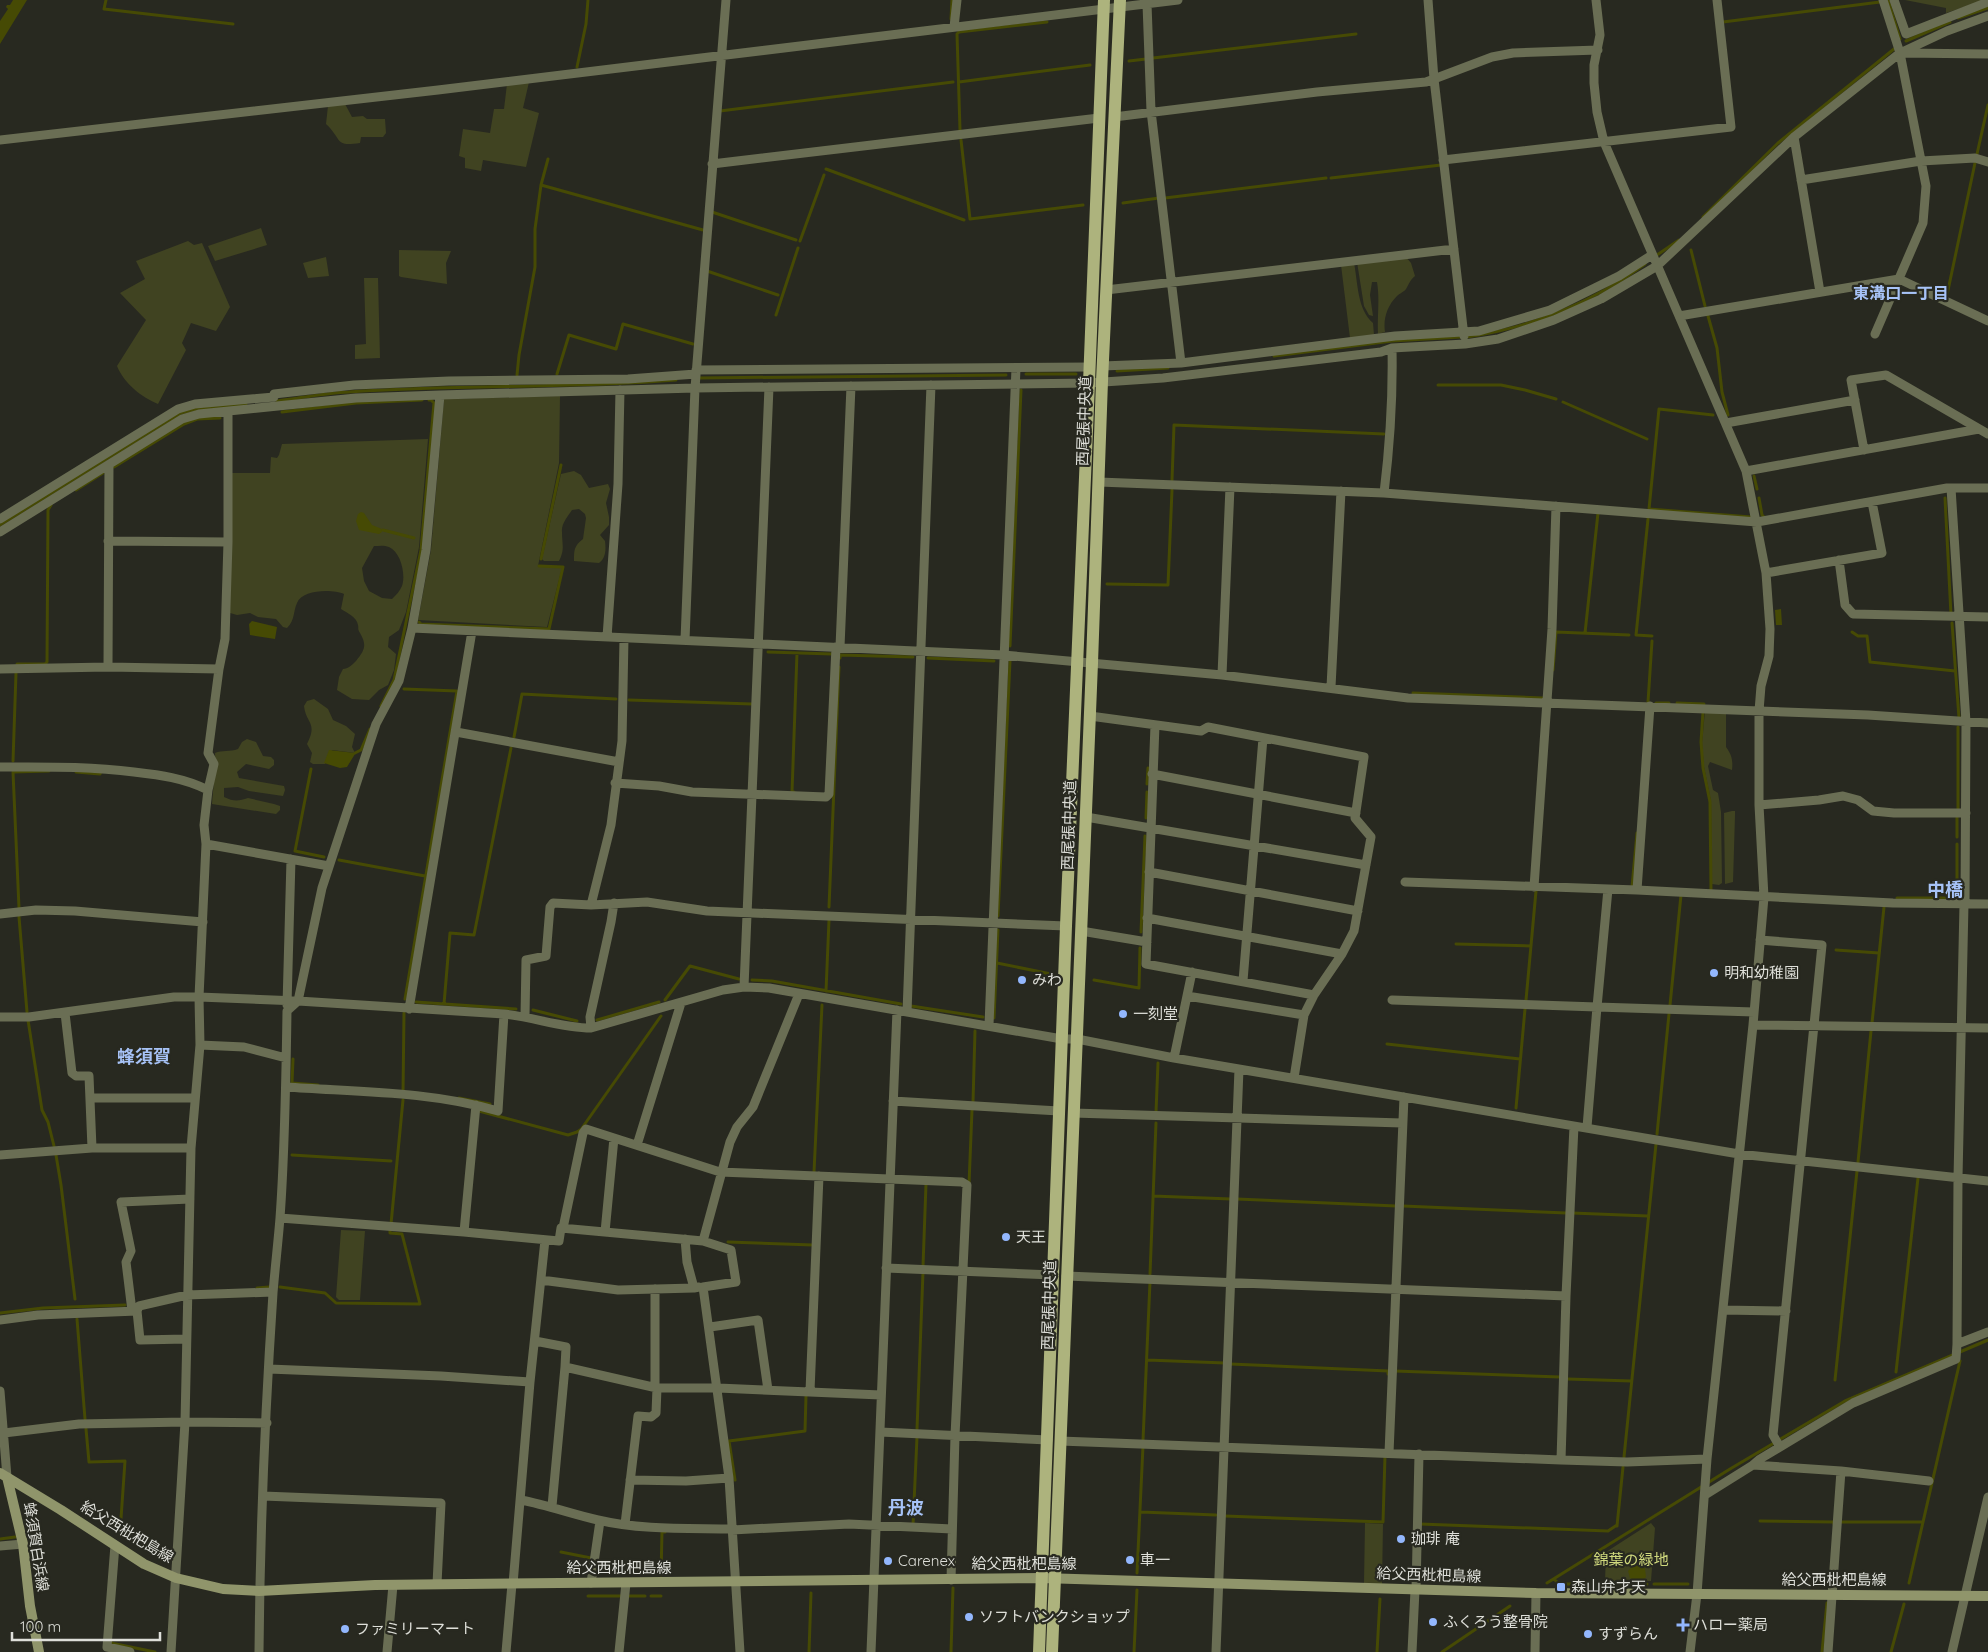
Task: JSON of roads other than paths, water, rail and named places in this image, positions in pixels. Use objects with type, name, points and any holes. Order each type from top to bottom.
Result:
[{"type":"main road","name":"西尾張中央道","points":[[1096,366],[1106,290],[1120,4]]},
{"type":"main road","name":"西尾張中央道","points":[[1060,1275],[1077,1039],[1099,482],[1096,366],[1099,118],[1103,5]]},
{"type":"main road","name":"西尾張中央道","points":[[1039,1652],[1048,1578],[1054,1440],[1060,1275],[1059,1112],[1077,661],[1096,382]]},
{"type":"main road","name":"給父西枇杷島線","points":[[4,1475],[144,1564],[176,1578],[223,1589],[259,1591],[437,1584],[1048,1578],[1536,1593],[1988,1596]]},
{"type":"main road","name":"蜂須賀白浜線","points":[[4,1475],[23,1544],[30,1606],[39,1652]]},
{"type":"main road","name":"西尾張中央道","points":[[1048,1578],[1052,1652]]},
{"type":"street","points":[[685,640],[696,372],[726,0]]},
{"type":"street","points":[[954,27],[956,0]]},
{"type":"street","points":[[0,140],[721,56],[954,27],[1103,5],[1178,0]]},
{"type":"street","points":[[1428,0],[1434,79],[1465,344]]},
{"type":"street","points":[[1596,0],[1600,35],[1594,65],[1594,83],[1597,112],[1604,142],[1746,471],[1766,573],[1770,629],[1769,656],[1760,686],[1759,711],[1759,805],[1764,897],[1753,1025],[1707,1459],[1697,1594],[1690,1652]]},
{"type":"street","points":[[1444,160],[1731,127],[1717,0]]},
{"type":"street","points":[[1875,334],[1923,223],[1926,186],[1900,53],[1882,0]]},
{"type":"street","points":[[1894,0],[1906,34],[1988,2]]},
{"type":"street","points":[[1149,2],[1151,111],[1181,363]]},
{"type":"street","points":[[0,532],[182,419],[199,414],[356,398],[440,395],[695,388],[1096,382],[1173,377],[1381,352],[1392,348],[1465,344],[1498,339],[1554,320],[1601,299],[1657,266],[1794,137],[1900,53],[1947,31],[1988,16]]},
{"type":"street","points":[[1114,117],[1317,92],[1426,82],[1492,57],[1513,53],[1598,50]]},
{"type":"street","points":[[1900,53],[1988,54]]},
{"type":"street","points":[[712,164],[1099,118]]},
{"type":"street","points":[[1794,137],[1820,292]]},
{"type":"street","points":[[1801,180],[1921,161],[1976,158],[1988,162]]},
{"type":"street","points":[[1106,290],[1454,249]]},
{"type":"street","points":[[0,519],[178,409],[196,404],[354,385],[449,381],[628,379],[696,372],[1016,368],[1181,363],[1395,336],[1479,331],[1550,310],[1603,286],[1652,255]]},
{"type":"street","points":[[1680,316],[1899,279],[1987,317]]},
{"type":"street","points":[[1384,493],[1391,441],[1392,348]]},
{"type":"street","points":[[990,1025],[1016,368]]},
{"type":"street","points":[[1864,450],[1851,380],[1886,375],[1988,434]]},
{"type":"street","points":[[907,1012],[931,385]]},
{"type":"street","points":[[616,783],[659,786],[692,792],[752,796],[826,797],[829,794],[850,386]]},
{"type":"street","points":[[744,987],[770,387]]},
{"type":"street","points":[[607,637],[618,484],[620,390]]},
{"type":"street","points":[[274,394],[274,407]]},
{"type":"street","points":[[287,1010],[298,1001],[322,888],[376,724],[399,681],[412,628],[426,550],[440,395]]},
{"type":"street","points":[[1726,423],[1855,400]]},
{"type":"street","points":[[171,1652],[185,1422],[191,1148],[200,1045],[199,997],[206,844],[204,825],[208,790],[214,764],[208,753],[219,669],[225,639],[228,542],[228,412]]},
{"type":"street","points":[[1746,471],[1979,429]]},
{"type":"street","points":[[108,667],[109,465]]},
{"type":"street","points":[[1099,482],[1384,493],[1757,522],[1951,488],[1988,488]]},
{"type":"street","points":[[1222,675],[1230,486]]},
{"type":"street","points":[[1705,1494],[1753,1465],[1779,1446],[1853,1403],[1956,1358],[1966,722],[1951,488]]},
{"type":"street","points":[[1331,687],[1340,491]]},
{"type":"street","points":[[1766,573],[1882,553],[1872,502]]},
{"type":"street","points":[[1534,887],[1548,702],[1556,506]]},
{"type":"street","points":[[108,541],[228,542]]},
{"type":"street","points":[[1840,560],[1845,605],[1853,614],[1988,617]]},
{"type":"street","points":[[412,628],[1004,655],[1222,675],[1408,698],[1868,715],[1988,723]]},
{"type":"street","points":[[409,1009],[472,631]]},
{"type":"street","points":[[591,905],[611,825],[622,740],[624,638]]},
{"type":"street","points":[[0,669],[108,667],[219,669]]},
{"type":"street","points":[[1637,890],[1650,706]]},
{"type":"street","points":[[1090,716],[1201,731],[1208,728],[1364,757],[1355,818],[1371,836],[1354,931],[1342,954],[1314,994],[1304,1015],[1294,1078]]},
{"type":"street","points":[[1155,725],[1146,964],[1314,994]]},
{"type":"street","points":[[456,732],[619,762]]},
{"type":"street","points":[[1243,982],[1263,738]]},
{"type":"street","points":[[0,767],[100,768],[170,776],[191,782],[208,790]]},
{"type":"street","points":[[1152,774],[1356,813]]},
{"type":"street","points":[[1759,805],[1843,796],[1853,797],[1873,811],[1894,813],[1966,812]]},
{"type":"street","points":[[1086,817],[1366,865]]},
{"type":"street","points":[[206,844],[329,866]]},
{"type":"street","points":[[259,1652],[259,1591],[269,1369],[273,1292],[280,1218],[286,1087],[291,859]]},
{"type":"street","points":[[1148,872],[1358,911]]},
{"type":"street","points":[[1405,882],[1637,890],[1893,903],[1988,904]]},
{"type":"street","points":[[1587,1128],[1608,889]]},
{"type":"street","points":[[525,1016],[526,960],[546,956],[550,907],[553,903],[591,905],[647,902],[707,912],[1066,926]]},
{"type":"street","points":[[591,1028],[590,1017],[612,922],[614,903]]},
{"type":"street","points":[[0,914],[36,910],[75,911],[203,922]]},
{"type":"street","points":[[1147,918],[1342,954]]},
{"type":"street","points":[[1081,931],[1146,942]]},
{"type":"street","points":[[1760,940],[1822,945],[1774,1436],[1779,1446]]},
{"type":"street","points":[[1174,1058],[1192,972]]},
{"type":"street","points":[[0,1017],[29,1017],[174,997],[199,997],[298,1001],[504,1014],[525,1016],[576,1028],[591,1028],[723,990],[744,987],[768,988],[1077,1039],[1174,1058],[1739,1154],[1988,1181]]},
{"type":"street","points":[[703,1240],[720,1172],[730,1142],[737,1128],[753,1107],[799,994]]},
{"type":"street","points":[[1188,996],[1304,1015]]},
{"type":"street","points":[[1392,1000],[1754,1012]]},
{"type":"street","points":[[637,1146],[681,1003]]},
{"type":"street","points":[[871,1652],[897,1010]]},
{"type":"street","points":[[65,1012],[72,1073],[76,1076],[89,1076],[92,1148]]},
{"type":"street","points":[[286,1087],[402,1095],[476,1105],[498,1111],[504,1014]]},
{"type":"street","points":[[1753,1025],[1988,1028]]},
{"type":"street","points":[[200,1045],[244,1047],[286,1058]]},
{"type":"street","points":[[1216,1652],[1239,1069]]},
{"type":"street","points":[[1389,1454],[1394,1288],[1404,1097]]},
{"type":"street","points":[[90,1098],[195,1098]]},
{"type":"street","points":[[893,1102],[1059,1112]]},
{"type":"street","points":[[464,1232],[476,1105]]},
{"type":"street","points":[[1073,1113],[1402,1123]]},
{"type":"street","points":[[1561,1460],[1574,1126]]},
{"type":"street","points":[[280,1218],[559,1241],[583,1133],[586,1130],[720,1172],[962,1182],[967,1185],[955,1436],[951,1580]]},
{"type":"street","points":[[605,1232],[614,1138]]},
{"type":"street","points":[[0,1155],[92,1148],[191,1148]]},
{"type":"street","points":[[810,1392],[819,1176]]},
{"type":"street","points":[[186,1339],[140,1340],[126,1262],[131,1252],[121,1202],[190,1200]]},
{"type":"street","points":[[541,1280],[618,1290],[698,1287],[736,1282],[732,1250],[703,1240],[563,1228]]},
{"type":"street","points":[[685,1239],[687,1262],[698,1287],[710,1327],[729,1478],[740,1652]]},
{"type":"street","points":[[506,1652],[530,1382],[545,1240]]},
{"type":"street","points":[[886,1268],[1566,1296]]},
{"type":"street","points":[[625,1524],[638,1416],[651,1417],[656,1413],[654,1289]]},
{"type":"street","points":[[0,1320],[38,1315],[135,1311],[139,1306],[187,1295],[273,1292]]},
{"type":"street","points":[[1723,1310],[1786,1311]]},
{"type":"street","points":[[710,1327],[758,1320],[768,1390]]},
{"type":"street","points":[[1957,1345],[1988,1332]]},
{"type":"street","points":[[535,1341],[566,1348],[552,1506]]},
{"type":"street","points":[[565,1367],[656,1387],[881,1395]]},
{"type":"street","points":[[269,1369],[441,1376],[530,1382]]},
{"type":"street","points":[[0,1391],[4,1433],[4,1475]]},
{"type":"street","points":[[4,1433],[79,1424],[267,1423]]},
{"type":"street","points":[[880,1432],[1561,1460],[1627,1462],[1707,1459]]},
{"type":"street","points":[[1412,1652],[1419,1454]]},
{"type":"street","points":[[1753,1465],[1841,1471],[1929,1481]]},
{"type":"street","points":[[1828,1652],[1841,1471]]},
{"type":"street","points":[[630,1480],[686,1481],[729,1478]]},
{"type":"street","points":[[263,1496],[441,1503],[437,1584]]},
{"type":"street","points":[[1952,1652],[1988,1497]]},
{"type":"street","points":[[521,1500],[552,1506],[600,1521],[661,1528],[732,1529],[849,1524],[952,1529]]},
{"type":"street","points":[[592,1583],[600,1521]]},
{"type":"street","points":[[0,1546],[23,1544]]},
{"type":"street","points":[[115,1544],[107,1647],[130,1652]]},
{"type":"street","points":[[619,1652],[626,1583]]},
{"type":"street","points":[[388,1652],[393,1585]]},
{"type":"street","points":[[1535,1652],[1536,1593]]},
{"type":"waterway","points":[[106,0],[104,9],[233,24]]},
{"type":"waterway","points":[[577,67],[586,24],[588,0]]},
{"type":"waterway","points":[[951,19],[952,0]]},
{"type":"waterway","points":[[1888,0],[1900,39]]},
{"type":"waterway","points":[[1723,22],[1880,2]]},
{"type":"waterway","points":[[1958,18],[1988,8]]},
{"type":"waterway","points":[[960,130],[957,34],[959,32],[1047,22]]},
{"type":"waterway","points":[[1906,41],[1950,22]]},
{"type":"waterway","points":[[1153,58],[1356,34]]},
{"type":"waterway","points":[[1703,217],[1778,143],[1894,49]]},
{"type":"waterway","points":[[1129,61],[1146,59]]},
{"type":"waterway","points":[[959,82],[1090,65]]},
{"type":"waterway","points":[[720,111],[953,82]]},
{"type":"waterway","points":[[1977,154],[1988,105]]},
{"type":"waterway","points":[[961,140],[970,219],[1083,205]]},
{"type":"waterway","points":[[517,375],[535,267],[535,229],[541,185],[548,159]]},
{"type":"waterway","points":[[1947,295],[1975,163]]},
{"type":"waterway","points":[[1331,178],[1441,165]]},
{"type":"waterway","points":[[826,169],[964,220]]},
{"type":"waterway","points":[[800,241],[824,175]]},
{"type":"waterway","points":[[1165,198],[1326,178]]},
{"type":"waterway","points":[[541,185],[703,230]]},
{"type":"waterway","points":[[1123,203],[1159,198]]},
{"type":"waterway","points":[[712,212],[796,240]]},
{"type":"waterway","points":[[1657,255],[1679,240]]},
{"type":"waterway","points":[[776,315],[798,248]]},
{"type":"waterway","points":[[1691,250],[1705,306]]},
{"type":"waterway","points":[[1467,337],[1514,327],[1560,311],[1605,290],[1645,264]]},
{"type":"waterway","points":[[707,271],[778,295]]},
{"type":"waterway","points":[[1708,316],[1717,348],[1722,392],[1728,415]]},
{"type":"waterway","points":[[557,374],[569,335],[616,349],[623,324],[693,344]]},
{"type":"waterway","points":[[1274,356],[1392,341],[1460,337]]},
{"type":"waterway","points":[[1117,371],[1168,368]]},
{"type":"waterway","points":[[1026,374],[1076,374]]},
{"type":"waterway","points":[[698,378],[1006,375]]},
{"type":"waterway","points":[[277,401],[331,393],[431,388],[594,385],[676,380]]},
{"type":"waterway","points":[[1438,385],[1501,385],[1556,399]]},
{"type":"waterway","points":[[1010,646],[1021,390]]},
{"type":"waterway","points":[[282,412],[356,403],[422,400]]},
{"type":"waterway","points":[[381,706],[394,680],[421,550],[434,403],[429,400]]},
{"type":"waterway","points":[[1563,402],[1647,439]]},
{"type":"waterway","points":[[0,525],[181,413],[197,409],[246,404]]},
{"type":"waterway","points":[[1713,415],[1659,409],[1649,509],[1751,517]]},
{"type":"waterway","points":[[114,467],[184,424],[197,419],[220,418]]},
{"type":"waterway","points":[[1172,480],[1174,425],[1384,434]]},
{"type":"waterway","points":[[541,559],[561,465]]},
{"type":"waterway","points":[[76,490],[103,473]]},
{"type":"waterway","points":[[1754,476],[1757,489]]},
{"type":"waterway","points":[[1107,584],[1168,585],[1172,490]]},
{"type":"waterway","points":[[1759,498],[1762,515],[1765,518]]},
{"type":"waterway","points":[[1945,498],[1951,615]]},
{"type":"waterway","points":[[17,664],[45,664],[47,662],[48,510],[51,505]]},
{"type":"waterway","points":[[1585,633],[1599,513]]},
{"type":"waterway","points":[[1648,519],[1636,635],[1652,636]]},
{"type":"waterway","points":[[383,530],[414,538]]},
{"type":"waterway","points":[[419,622],[421,624],[549,629],[563,567],[539,566]]},
{"type":"waterway","points":[[1952,623],[1959,718]]},
{"type":"waterway","points":[[1553,670],[1556,632],[1629,635]]},
{"type":"waterway","points":[[1852,632],[1858,636],[1867,636],[1870,662],[1955,671]]},
{"type":"waterway","points":[[1648,702],[1652,641]]},
{"type":"waterway","points":[[768,652],[832,654]]},
{"type":"waterway","points":[[794,792],[792,792],[797,653]]},
{"type":"waterway","points":[[840,658],[840,655],[913,657]]},
{"type":"waterway","points":[[928,658],[994,661]]},
{"type":"waterway","points":[[998,916],[1010,661]]},
{"type":"waterway","points":[[829,907],[839,667]]},
{"type":"waterway","points":[[13,761],[16,673]]},
{"type":"waterway","points":[[404,689],[457,691],[405,999]]},
{"type":"waterway","points":[[1413,693],[1543,698]]},
{"type":"waterway","points":[[514,737],[522,694],[616,699]]},
{"type":"waterway","points":[[629,700],[752,704]]},
{"type":"waterway","points":[[1656,703],[1669,703]]},
{"type":"waterway","points":[[1677,703],[1704,704]]},
{"type":"waterway","points":[[1703,712],[1701,742],[1703,768],[1710,802],[1710,890]]},
{"type":"waterway","points":[[1958,727],[1958,809]]},
{"type":"waterway","points":[[355,753],[361,750],[370,729]]},
{"type":"waterway","points":[[444,1004],[450,933],[474,935],[511,748]]},
{"type":"waterway","points":[[1147,784],[1148,768]]},
{"type":"waterway","points":[[311,769],[295,851],[324,857]]},
{"type":"waterway","points":[[19,908],[13,772],[49,771]]},
{"type":"waterway","points":[[76,772],[100,774],[101,771]]},
{"type":"waterway","points":[[1146,818],[1147,792]]},
{"type":"waterway","points":[[1957,817],[1957,837]]},
{"type":"waterway","points":[[1632,887],[1637,833]]},
{"type":"waterway","points":[[1141,932],[1145,836]]},
{"type":"waterway","points":[[1897,898],[1957,898],[1957,844]]},
{"type":"waterway","points":[[339,860],[425,876]]},
{"type":"waterway","points":[[1526,1000],[1536,891]]},
{"type":"waterway","points":[[1670,1005],[1681,895]]},
{"type":"waterway","points":[[1872,1023],[1884,907]]},
{"type":"waterway","points":[[19,917],[27,1012]]},
{"type":"waterway","points":[[826,991],[829,920]]},
{"type":"waterway","points":[[994,1018],[998,930]]},
{"type":"waterway","points":[[1456,944],[1531,946]]},
{"type":"waterway","points":[[1094,980],[1139,988],[1140,948]]},
{"type":"waterway","points":[[1836,950],[1879,953]]},
{"type":"waterway","points":[[997,963],[1051,974]]},
{"type":"waterway","points":[[665,1000],[690,966],[739,979]]},
{"type":"waterway","points":[[752,980],[772,981],[901,1004]]},
{"type":"waterway","points":[[416,1002],[516,1009]]},
{"type":"waterway","points":[[597,1020],[659,1002]]},
{"type":"waterway","points":[[814,1172],[822,1005]]},
{"type":"waterway","points":[[911,1006],[983,1017]]},
{"type":"waterway","points":[[1516,1108],[1525,1009]]},
{"type":"waterway","points":[[533,1010],[577,1021]]},
{"type":"waterway","points":[[403,1093],[404,1013]]},
{"type":"waterway","points":[[1657,1134],[1669,1014]]},
{"type":"waterway","points":[[582,1128],[661,1016]]},
{"type":"waterway","points":[[28,1020],[42,1110],[48,1122],[54,1146]]},
{"type":"waterway","points":[[973,1102],[975,1031]]},
{"type":"waterway","points":[[1858,1162],[1871,1031]]},
{"type":"waterway","points":[[1387,1044],[1520,1059]]},
{"type":"waterway","points":[[293,1059],[292,1083],[318,1085]]},
{"type":"waterway","points":[[1156,1112],[1158,1063]]},
{"type":"waterway","points":[[459,1098],[490,1104]]},
{"type":"waterway","points":[[391,1224],[403,1100]]},
{"type":"waterway","points":[[969,1184],[972,1110]]},
{"type":"waterway","points":[[479,1111],[568,1135],[583,1128]]},
{"type":"waterway","points":[[1150,1274],[1156,1123]]},
{"type":"waterway","points":[[1624,1457],[1656,1144]]},
{"type":"waterway","points":[[56,1155],[75,1299]]},
{"type":"waterway","points":[[292,1155],[391,1161]]},
{"type":"waterway","points":[[1835,1380],[1857,1171]]},
{"type":"waterway","points":[[1896,1372],[1918,1178]]},
{"type":"waterway","points":[[923,1266],[926,1184]]},
{"type":"waterway","points":[[1153,1196],[1231,1199]]},
{"type":"waterway","points":[[1237,1199],[1396,1206]]},
{"type":"waterway","points":[[1403,1206],[1566,1213]]},
{"type":"waterway","points":[[1572,1213],[1648,1216]]},
{"type":"waterway","points":[[280,1287],[325,1293],[336,1303],[420,1304],[402,1234],[390,1233],[390,1231]]},
{"type":"waterway","points":[[728,1242],[813,1245]]},
{"type":"waterway","points":[[917,1429],[923,1272]]},
{"type":"waterway","points":[[1143,1440],[1150,1282]]},
{"type":"waterway","points":[[257,1288],[269,1287]]},
{"type":"waterway","points":[[0,1313],[43,1308],[125,1305]]},
{"type":"waterway","points":[[77,1319],[85,1419]]},
{"type":"waterway","points":[[1547,1583],[1730,1469],[1845,1401],[1988,1340]]},
{"type":"waterway","points":[[1147,1360],[1225,1363]]},
{"type":"waterway","points":[[1909,1583],[1960,1361]]},
{"type":"waterway","points":[[1230,1364],[1388,1371],[1388,1374]]},
{"type":"waterway","points":[[1395,1371],[1560,1377]]},
{"type":"waterway","points":[[1568,1379],[1631,1381]]},
{"type":"waterway","points":[[735,1480],[729,1441],[805,1431],[806,1396]]},
{"type":"waterway","points":[[86,1429],[89,1462],[125,1461],[120,1533]]},
{"type":"waterway","points":[[913,1525],[917,1437]]},
{"type":"waterway","points":[[1137,1573],[1143,1446]]},
{"type":"waterway","points":[[1225,1516],[1383,1522],[1385,1456]]},
{"type":"waterway","points":[[1617,1526],[1623,1467]]},
{"type":"waterway","points":[[1141,1512],[1216,1515]]},
{"type":"waterway","points":[[1760,1521],[1834,1522],[1834,1524]]},
{"type":"waterway","points":[[1842,1522],[1923,1522]]},
{"type":"waterway","points":[[1420,1524],[1608,1531],[1617,1525]]},
{"type":"waterway","points":[[661,1575],[662,1532],[665,1532]]},
{"type":"waterway","points":[[0,1539],[15,1537]]},
{"type":"waterway","points":[[561,1552],[591,1558]]},
{"type":"waterway","points":[[1554,1579],[1559,1584],[1592,1584]]},
{"type":"waterway","points":[[1598,1584],[1614,1584]]},
{"type":"waterway","points":[[1621,1584],[1647,1584]]},
{"type":"waterway","points":[[1654,1584],[1688,1584]]},
{"type":"waterway","points":[[951,1652],[953,1588]]},
{"type":"waterway","points":[[1134,1652],[1137,1590]]},
{"type":"waterway","points":[[809,1652],[811,1593]]},
{"type":"waterway","points":[[588,1596],[622,1596]]},
{"type":"waterway","points":[[628,1596],[645,1596]]},
{"type":"waterway","points":[[651,1596],[661,1596]]},
{"type":"waterway","points":[[1377,1652],[1380,1599]]},
{"type":"waterway","points":[[1822,1652],[1827,1603]]},
{"type":"waterway","points":[[1891,1652],[1904,1604]]},
{"type":"waterway","points":[[1442,1652],[1510,1606]]},
{"type":"waterway","points":[[111,1641],[111,1643],[155,1652]]},
{"type":"place","name":"明和幼稚園","points":[[1714,973]]},
{"type":"place","name":"みわ","points":[[1022,980]]},
{"type":"place","name":"一刻堂","points":[[1123,1014]]},
{"type":"place","name":"天王","points":[[1006,1237]]},
{"type":"place","name":"珈琲 庵","points":[[1401,1539]]},
{"type":"place","name":"車一","points":[[1130,1560]]},
{"type":"place","name":"Carenex","points":[[888,1561]]},
{"type":"place","name":"森山弁才天","points":[[1561,1587]]},
{"type":"place","name":"ソフトバンクショップ","points":[[969,1617]]},
{"type":"place","name":"ふくろう整骨院","points":[[1433,1622]]},
{"type":"place","name":"ハロー薬局","points":[[1683,1625]]},
{"type":"place","name":"ファミリーマート","points":[[345,1629]]},
{"type":"place","name":"すずらん","points":[[1588,1634]]},
{"type":"district","name":"東溝口一丁目","points":[[1901,293]]},
{"type":"district","name":"中橋","points":[[1945,890]]},
{"type":"district","name":"蜂須賀","points":[[144,1057]]},
{"type":"district","name":"丹波","points":[[906,1508]]},
{"type":"park label","name":"錦葉の緑地","points":[[1631,1560]]}]
